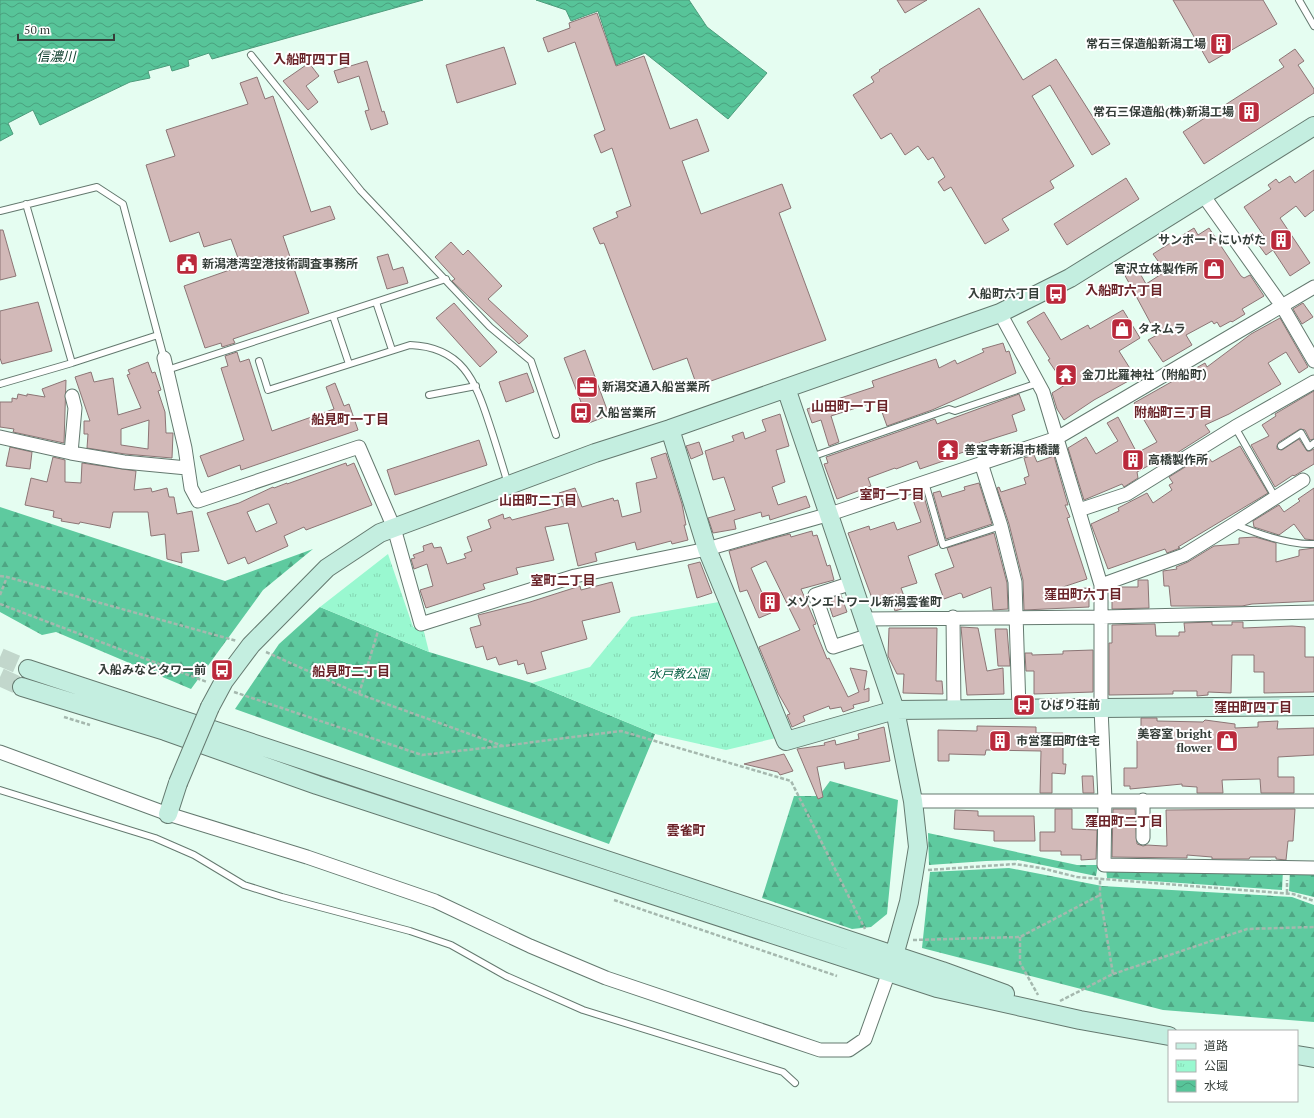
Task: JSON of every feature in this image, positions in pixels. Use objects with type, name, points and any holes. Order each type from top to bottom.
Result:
[{"type":"street","points":[[168,814],[178,783],[210,707],[221,687],[250,645],[327,568],[380,533],[594,453],[670,429],[1000,313],[1070,278],[1314,126]]},
{"type":"street","points":[[1203,195],[1282,306],[1314,361]]},
{"type":"street","points":[[165,364],[185,448],[191,488],[198,501],[359,447],[394,528],[421,624],[575,576],[708,549],[830,514],[1057,438],[1314,287]]},
{"type":"street","points":[[1000,313],[1043,392],[1101,585],[1101,708],[1105,800],[1104,865],[1314,868]]},
{"type":"street","points":[[1079,510],[1127,494],[1235,427],[1314,382]]},
{"type":"street","points":[[0,752],[168,814],[307,857],[435,901],[530,946],[606,978],[820,1050],[848,1050],[865,1039],[889,972],[909,902],[918,847],[913,801],[895,710],[830,514],[786,388]]},
{"type":"street","points":[[71,453],[75,408],[72,396]]},
{"type":"street","points":[[670,429],[708,549],[786,741],[895,710],[1314,706]]},
{"type":"street","points":[[0,437],[71,453],[124,462],[188,468]]},
{"type":"street","points":[[981,463],[1001,526],[1015,582],[1019,710]]},
{"type":"street","points":[[1101,585],[1184,554],[1303,480]]},
{"type":"street","points":[[852,583],[815,595],[833,647],[867,627],[953,618],[1102,617],[1314,612]]},
{"type":"street","points":[[953,618],[954,710]]},
{"type":"street","points":[[28,669],[874,949],[897,948],[1045,1008],[1080,1020]]},
{"type":"street","points":[[22,687],[164,732],[317,785],[937,988],[1080,1020],[1168,1036]]},
{"type":"street","points":[[1144,800],[1144,838]]},
{"type":"street","points":[[913,801],[1314,801]]},
{"type":"street","points":[[1298,1056],[1314,1058]]},
{"type":"lane","points":[[1299,0],[1314,26]]},
{"type":"lane","points":[[251,54],[361,191],[490,327],[531,361],[556,435]]},
{"type":"lane","points":[[0,211],[97,187],[124,204],[165,364],[333,316],[446,279]]},
{"type":"lane","points":[[26,204],[72,363]]},
{"type":"lane","points":[[376,302],[392,350]]},
{"type":"lane","points":[[333,316],[349,364]]},
{"type":"lane","points":[[0,384],[72,363],[158,335]]},
{"type":"lane","points":[[259,361],[268,390],[410,344],[422,345],[443,352],[465,368],[476,386],[509,486]]},
{"type":"lane","points":[[810,457],[949,409],[955,411],[1038,383]]},
{"type":"lane","points":[[429,395],[476,386]]},
{"type":"lane","points":[[1235,427],[1275,497]]},
{"type":"lane","points":[[1281,446],[1301,433],[1309,447],[1314,444]]},
{"type":"lane","points":[[925,482],[944,545],[1001,526]]},
{"type":"lane","points":[[1234,524],[1252,532],[1284,540],[1314,544]]},
{"type":"lane","points":[[0,790],[155,838],[194,855],[244,885],[282,897],[410,931],[451,945],[506,976],[583,1010],[782,1072],[795,1083]]},
{"type":"path","points":[[0,576],[250,645],[358,694],[503,746]]},
{"type":"path","points":[[0,594],[7,577]]},
{"type":"path","points":[[0,604],[221,687],[422,755],[621,732],[791,781],[874,949]]},
{"type":"path","points":[[358,694],[378,631]]},
{"type":"path","points":[[1100,879],[1100,895],[1113,974]]},
{"type":"path","points":[[897,948],[1020,937],[1100,895]]},
{"type":"path","points":[[1020,937],[1020,963],[1045,1008],[1113,974],[1247,929],[1314,927]]},
{"type":"green space","points":[[0,507],[225,581],[313,549],[263,590],[191,689],[56,632],[42,635],[0,612]]},
{"type":"green space","points":[[388,554],[413,627],[423,628],[429,652],[320,607]]},
{"type":"green space","name":"水戸教公園","points":[[719,602],[776,738],[726,750],[655,734],[532,683],[590,667],[631,617]]},
{"type":"green space","points":[[320,607],[429,652],[532,683],[655,734],[609,844],[235,709],[279,644]]},
{"type":"green space","points":[[830,781],[898,800],[887,914],[871,927],[852,929],[762,898],[794,796],[819,796]]},
{"type":"green space","points":[[928,833],[1077,865],[1098,865],[1096,876],[1018,860],[929,865]]},
{"type":"green space","points":[[1009,868],[1102,886],[1292,897],[1314,905],[1314,1022],[1163,1010],[922,948],[930,872]]},
{"type":"green space","points":[[1106,868],[1283,870],[1282,890],[1107,878]]},
{"type":"green space","points":[[1290,871],[1314,871],[1314,897],[1289,891]]},
{"type":"water","name":"信濃川","points":[[0,0],[423,0],[212,59],[209,53],[188,60],[189,66],[172,71],[170,65],[148,71],[150,78],[130,82],[40,125],[33,110],[8,123],[13,134],[0,141]]},
{"type":"water","points":[[536,0],[689,0],[707,27],[767,73],[728,119],[645,53],[616,65],[598,11],[571,21],[566,10]]},
{"type":"building","points":[[897,0],[927,0],[905,13]]},
{"type":"building","name":"常石三保造船新潟工場","points":[[1173,0],[1263,0],[1277,24],[1209,63]]},
{"type":"building","points":[[979,8],[1023,80],[1056,59],[1110,144],[1092,155],[1050,85],[1032,96],[1074,166],[1050,181],[1054,188],[1002,219],[1009,230],[985,244],[951,187],[944,191],[938,182],[945,177],[933,157],[928,160],[918,146],[905,155],[891,133],[881,139],[853,95],[874,82],[871,77],[880,71],[879,70]]},
{"type":"building","points":[[597,13],[616,66],[644,56],[670,129],[697,119],[709,151],[682,161],[701,214],[782,184],[791,208],[779,213],[826,340],[697,386],[687,358],[653,370],[604,243],[600,244],[593,228],[618,217],[616,212],[631,206],[612,148],[601,153],[594,135],[605,130],[575,42],[548,52],[543,38],[570,28],[569,23]]},
{"type":"building","points":[[504,47],[516,84],[457,103],[446,65]]},
{"type":"building","name":"常石三保造船(株)新潟工場","points":[[1295,49],[1304,61],[1298,65],[1314,89],[1314,93],[1204,164],[1183,132],[1284,67],[1279,60]]},
{"type":"building","points":[[367,61],[382,112],[384,111],[388,124],[371,130],[365,111],[369,110],[359,76],[338,83],[334,71]]},
{"type":"building","points":[[309,63],[319,76],[306,86],[318,102],[308,110],[283,81]]},
{"type":"building","points":[[257,77],[265,99],[273,96],[311,212],[330,206],[335,219],[283,236],[309,313],[233,339],[235,343],[222,347],[221,343],[205,348],[184,286],[241,266],[231,239],[204,247],[199,232],[170,242],[146,165],[175,156],[166,130],[248,104],[240,83]]},
{"type":"building","name":"サンポートにいがた","points":[[1314,170],[1314,210],[1305,217],[1296,206],[1280,218],[1310,263],[1290,276],[1273,250],[1266,255],[1258,244],[1266,239],[1244,207],[1271,189],[1268,185],[1276,179],[1279,183],[1290,176],[1295,183]]},
{"type":"building","points":[[1126,178],[1139,199],[1067,245],[1054,224]]},
{"type":"building","points":[[1194,228],[1198,235],[1209,228],[1241,276],[1244,278],[1250,275],[1264,296],[1242,309],[1245,314],[1232,322],[1231,321],[1220,327],[1217,322],[1214,324],[1212,321],[1186,335],[1192,345],[1163,362],[1148,340],[1157,335],[1122,270],[1134,263],[1146,284],[1163,273],[1161,269],[1163,268],[1153,254]]},
{"type":"building","points":[[0,230],[3,230],[16,276],[0,280]]},
{"type":"building","points":[[451,242],[463,255],[468,250],[502,286],[488,299],[528,336],[519,344],[452,281],[455,279],[435,257]]},
{"type":"building","points":[[388,254],[393,270],[403,267],[408,283],[387,289],[377,257]]},
{"type":"building","points":[[38,302],[52,351],[2,364],[0,358],[0,311]]},
{"type":"building","points":[[454,303],[497,352],[480,367],[436,318]]},
{"type":"building","points":[[1303,303],[1313,317],[1302,324],[1293,309]]},
{"type":"building","points":[[1123,310],[1140,338],[1119,351],[1131,370],[1127,372],[1132,379],[1094,400],[1064,420],[1057,409],[1052,393],[1065,385],[1048,360],[1050,359],[1027,322],[1044,312],[1061,340],[1088,325],[1090,329]]},
{"type":"building","points":[[1280,318],[1308,367],[1299,373],[1286,352],[1268,363],[1281,384],[1229,414],[1205,425],[1210,432],[1161,463],[1157,465],[1155,462],[1137,472],[1138,478],[1124,487],[1122,484],[1084,500],[1068,448],[1086,437],[1096,454],[1118,441],[1107,423],[1118,417],[1137,453],[1157,442],[1134,403],[1205,363],[1207,367],[1251,334]]},
{"type":"building","points":[[1003,343],[1006,352],[1009,351],[1016,373],[932,410],[887,426],[878,401],[831,416],[839,442],[829,446],[821,420],[812,423],[807,409],[874,387],[872,381],[936,359],[939,368],[955,360],[957,364],[984,352],[982,349]]},
{"type":"building","name":"新潟交通入船営業所","points":[[585,350],[609,415],[589,423],[564,358]]},
{"type":"building","points":[[237,352],[240,362],[249,359],[272,431],[334,409],[326,387],[335,383],[344,406],[349,404],[358,430],[241,470],[240,465],[208,477],[200,456],[244,440],[221,368],[228,366],[225,356]]},
{"type":"building","points":[[148,362],[152,373],[155,372],[161,390],[158,391],[165,412],[166,433],[173,433],[172,458],[125,454],[87,448],[88,434],[84,434],[84,421],[90,421],[75,377],[91,372],[94,382],[113,378],[118,415],[141,408],[127,375],[130,374],[128,370]],"holes":[[[149,420],[148,449],[121,445],[121,429]]]},
{"type":"building","points":[[527,373],[534,392],[506,402],[499,382]]},
{"type":"building","points":[[66,380],[64,443],[13,432],[14,429],[0,427],[0,402],[12,402],[12,398],[17,399],[18,394],[45,397],[42,389]]},
{"type":"building","points":[[1314,391],[1314,439],[1310,440],[1305,430],[1300,429],[1279,442],[1277,449],[1282,450],[1299,439],[1307,451],[1314,449],[1314,464],[1275,487],[1251,445],[1269,436],[1262,425],[1276,416],[1275,414]]},
{"type":"building","points":[[1019,394],[1025,410],[1012,415],[1017,431],[979,443],[980,446],[958,454],[958,456],[920,469],[917,461],[868,478],[871,486],[837,499],[824,464],[828,463],[826,457],[935,419],[937,424]]},
{"type":"building","points":[[780,414],[789,446],[776,450],[785,482],[772,487],[778,505],[806,496],[810,507],[770,520],[769,515],[762,517],[761,512],[734,520],[736,529],[713,533],[708,518],[735,510],[724,477],[713,480],[705,451],[734,441],[732,436],[743,432],[745,439],[766,431],[762,420]]},
{"type":"building","points":[[479,440],[487,465],[395,495],[387,470]]},
{"type":"building","points":[[699,442],[703,454],[691,459],[686,446]]},
{"type":"building","points":[[1240,446],[1268,493],[1178,547],[1180,548],[1167,553],[1165,549],[1108,569],[1091,524],[1119,511],[1118,508],[1147,493],[1153,503],[1172,490],[1169,485],[1173,483],[1169,477],[1206,454],[1212,462]]},
{"type":"building","points":[[10,447],[32,452],[30,469],[6,466]]},
{"type":"building","points":[[666,453],[682,504],[686,525],[684,525],[688,540],[672,544],[671,541],[637,550],[635,542],[595,553],[597,561],[578,566],[568,523],[545,527],[554,560],[516,568],[518,574],[483,584],[485,589],[426,608],[420,590],[433,586],[427,564],[414,569],[411,559],[415,558],[413,555],[424,551],[423,546],[432,543],[434,548],[441,547],[447,564],[466,558],[464,554],[472,551],[467,537],[491,528],[488,520],[503,514],[504,519],[510,517],[512,520],[564,506],[559,493],[575,488],[582,507],[613,498],[614,501],[618,500],[622,517],[641,512],[636,483],[657,478],[651,458]]},
{"type":"building","points":[[1034,455],[1037,462],[1054,456],[1068,505],[1065,505],[1070,517],[1067,518],[1087,579],[1057,589],[1089,588],[1089,607],[1024,610],[1023,580],[1009,524],[997,488],[999,487],[1001,492],[1026,484],[1024,478],[1029,476],[1024,458]]},
{"type":"building","points":[[53,457],[65,460],[65,482],[81,483],[82,463],[136,471],[134,490],[151,488],[152,492],[167,488],[169,497],[174,497],[177,514],[192,511],[199,551],[181,553],[182,563],[167,559],[165,534],[151,536],[148,512],[113,512],[110,528],[80,522],[79,524],[61,521],[62,519],[53,517],[54,511],[25,505],[31,478],[47,482]]},
{"type":"building","points":[[346,463],[347,466],[354,463],[372,505],[306,530],[304,527],[284,536],[288,546],[248,564],[245,557],[228,564],[207,513],[239,503],[273,487],[287,484]],"holes":[[[269,504],[277,523],[256,532],[247,512]]]},
{"type":"building","points":[[979,483],[992,524],[946,539],[933,493],[940,491],[942,497],[965,490],[964,487]]},
{"type":"building","points":[[1314,488],[1314,540],[1305,539],[1294,524],[1279,535],[1254,527],[1253,521],[1279,505],[1284,512],[1300,501],[1298,499]]},
{"type":"building","points":[[923,493],[938,545],[908,556],[917,583],[901,588],[908,607],[895,611],[890,595],[873,601],[848,533],[869,526],[870,530],[894,522],[897,530],[921,522],[912,497]]},
{"type":"building","points":[[812,531],[813,536],[817,535],[827,566],[830,565],[834,580],[801,589],[816,624],[813,625],[827,659],[829,658],[848,697],[859,692],[850,668],[867,671],[864,690],[869,688],[869,701],[853,705],[854,708],[843,712],[841,707],[830,709],[829,706],[803,716],[805,721],[792,727],[787,715],[790,714],[778,693],[759,647],[800,630],[766,561],[751,568],[771,613],[759,618],[747,590],[740,592],[729,551],[790,534],[791,537]]},
{"type":"building","points":[[994,533],[1007,583],[1008,609],[993,610],[991,587],[963,598],[962,594],[960,593],[944,599],[935,574],[954,567],[947,548]]},
{"type":"building","points":[[1255,537],[1276,543],[1276,562],[1299,556],[1299,550],[1314,548],[1314,601],[1252,604],[1242,606],[1171,606],[1169,586],[1164,586],[1163,571],[1177,569],[1176,567],[1188,562],[1214,546],[1239,544],[1239,538]]},
{"type":"building","points":[[700,562],[712,593],[697,598],[688,565]]},
{"type":"building","points":[[1138,580],[1148,580],[1149,608],[1112,609],[1112,590],[1116,590],[1115,588],[1118,587],[1138,587]]},
{"type":"building","points":[[612,582],[620,612],[582,621],[587,639],[541,652],[546,669],[527,674],[524,663],[518,665],[517,660],[499,665],[496,657],[487,660],[483,646],[476,648],[470,628],[481,625],[478,615],[530,602],[580,586],[581,590]]},
{"type":"building","points":[[841,595],[847,612],[833,617],[827,599]]},
{"type":"building","points":[[1212,622],[1212,625],[1232,625],[1232,622],[1243,622],[1243,628],[1292,626],[1305,627],[1305,657],[1314,657],[1314,692],[1264,693],[1264,672],[1254,672],[1254,655],[1232,655],[1231,693],[1208,692],[1208,695],[1197,696],[1197,691],[1173,691],[1173,694],[1109,695],[1109,643],[1112,643],[1112,625],[1155,624],[1156,636],[1179,636],[1179,632],[1185,632],[1184,623]]},
{"type":"building","points":[[961,627],[978,628],[987,671],[1003,668],[1004,694],[967,695]]},
{"type":"building","points":[[889,628],[937,628],[936,681],[942,681],[943,694],[903,693],[904,674],[897,674],[888,656]]},
{"type":"building","points":[[995,629],[1007,629],[1010,666],[998,666]]},
{"type":"building","points":[[1093,650],[1093,692],[1034,694],[1034,671],[1026,671],[1025,653],[1032,653],[1032,655],[1063,654],[1063,651]]},
{"type":"building","points":[[1141,718],[1157,718],[1157,721],[1203,722],[1205,720],[1235,724],[1235,728],[1258,727],[1258,722],[1278,721],[1277,729],[1314,728],[1314,755],[1278,757],[1278,777],[1294,777],[1294,793],[1261,793],[1260,779],[1222,780],[1223,793],[1197,793],[1197,787],[1182,786],[1182,784],[1130,789],[1130,786],[1124,786],[1124,768],[1137,768],[1137,738],[1141,738]]},
{"type":"building","name":"市営窪田町住宅","points":[[977,726],[1036,727],[1036,733],[1063,733],[1063,764],[1066,764],[1065,774],[1052,773],[1052,793],[1040,793],[1041,751],[986,750],[985,755],[949,754],[949,761],[938,761],[938,730],[977,731]]},
{"type":"building","points":[[884,727],[890,761],[845,769],[844,762],[817,767],[823,797],[818,799],[797,749],[825,745],[824,743],[835,740],[836,745],[859,739],[858,734]]},
{"type":"building","points":[[784,754],[793,771],[780,775],[778,772],[744,764]]},
{"type":"building","points":[[1082,776],[1093,776],[1094,793],[1083,793]]},
{"type":"building","points":[[1055,809],[1072,809],[1072,829],[1097,830],[1096,859],[1081,860],[1081,855],[1061,855],[1061,851],[1040,851],[1040,832],[1055,832]]},
{"type":"building","points":[[1113,809],[1135,809],[1137,844],[1143,846],[1167,846],[1166,810],[1295,809],[1293,841],[1288,841],[1286,860],[1276,859],[1276,857],[1212,859],[1212,857],[1187,855],[1187,858],[1112,857]]},
{"type":"building","points":[[955,810],[978,811],[978,816],[1034,816],[1035,841],[994,841],[994,831],[954,829]]},
{"type":"tunnel","points":[[0,657],[28,669]]},
{"type":"tunnel","points":[[0,677],[22,687]]},
{"type":"place","name":"常石三保造船新潟工場","points":[[1221,44]]},
{"type":"place","name":"常石三保造船(株)新潟工場","points":[[1249,112]]},
{"type":"place","name":"サンポートにいがた","points":[[1281,240]]},
{"type":"place","name":"新潟港湾空港技術調査事務所","points":[[187,264]]},
{"type":"place","name":"宮沢立体製作所","points":[[1214,269]]},
{"type":"place","name":"入船町六丁目","points":[[1056,294]]},
{"type":"place","name":"タネムラ","points":[[1122,329]]},
{"type":"place","name":"金刀比羅神社（附船町）","points":[[1066,375]]},
{"type":"place","name":"新潟交通入船営業所","points":[[587,387]]},
{"type":"place","name":"入船営業所","points":[[581,413]]},
{"type":"place","name":"善宝寺新潟市橋講","points":[[948,450]]},
{"type":"place","name":"高橋製作所","points":[[1133,460]]},
{"type":"place","name":"メゾンエトワール新潟雲雀町","points":[[770,602]]},
{"type":"place","name":"入船みなとタワー前","points":[[222,670]]},
{"type":"place","name":"ひばり荘前","points":[[1024,705]]},
{"type":"place","name":"市営窪田町住宅","points":[[1000,741]]},
{"type":"place","name":"美容室 bright flower","points":[[1227,741]]},
{"type":"district","name":"入船町四丁目","points":[[312,59]]},
{"type":"district","name":"入船町六丁目","points":[[1124,290]]},
{"type":"district","name":"山田町一丁目","points":[[850,406]]},
{"type":"district","name":"附船町三丁目","points":[[1173,412]]},
{"type":"district","name":"船見町一丁目","points":[[350,419]]},
{"type":"district","name":"室町一丁目","points":[[892,494]]},
{"type":"district","name":"山田町二丁目","points":[[538,500]]},
{"type":"district","name":"室町二丁目","points":[[563,580]]},
{"type":"district","name":"窪田町六丁目","points":[[1083,594]]},
{"type":"district","name":"船見町二丁目","points":[[351,671]]},
{"type":"district","name":"窪田町四丁目","points":[[1253,707]]},
{"type":"district","name":"窪田町二丁目","points":[[1124,821]]},
{"type":"district","name":"雲雀町","points":[[686,830]]}]
